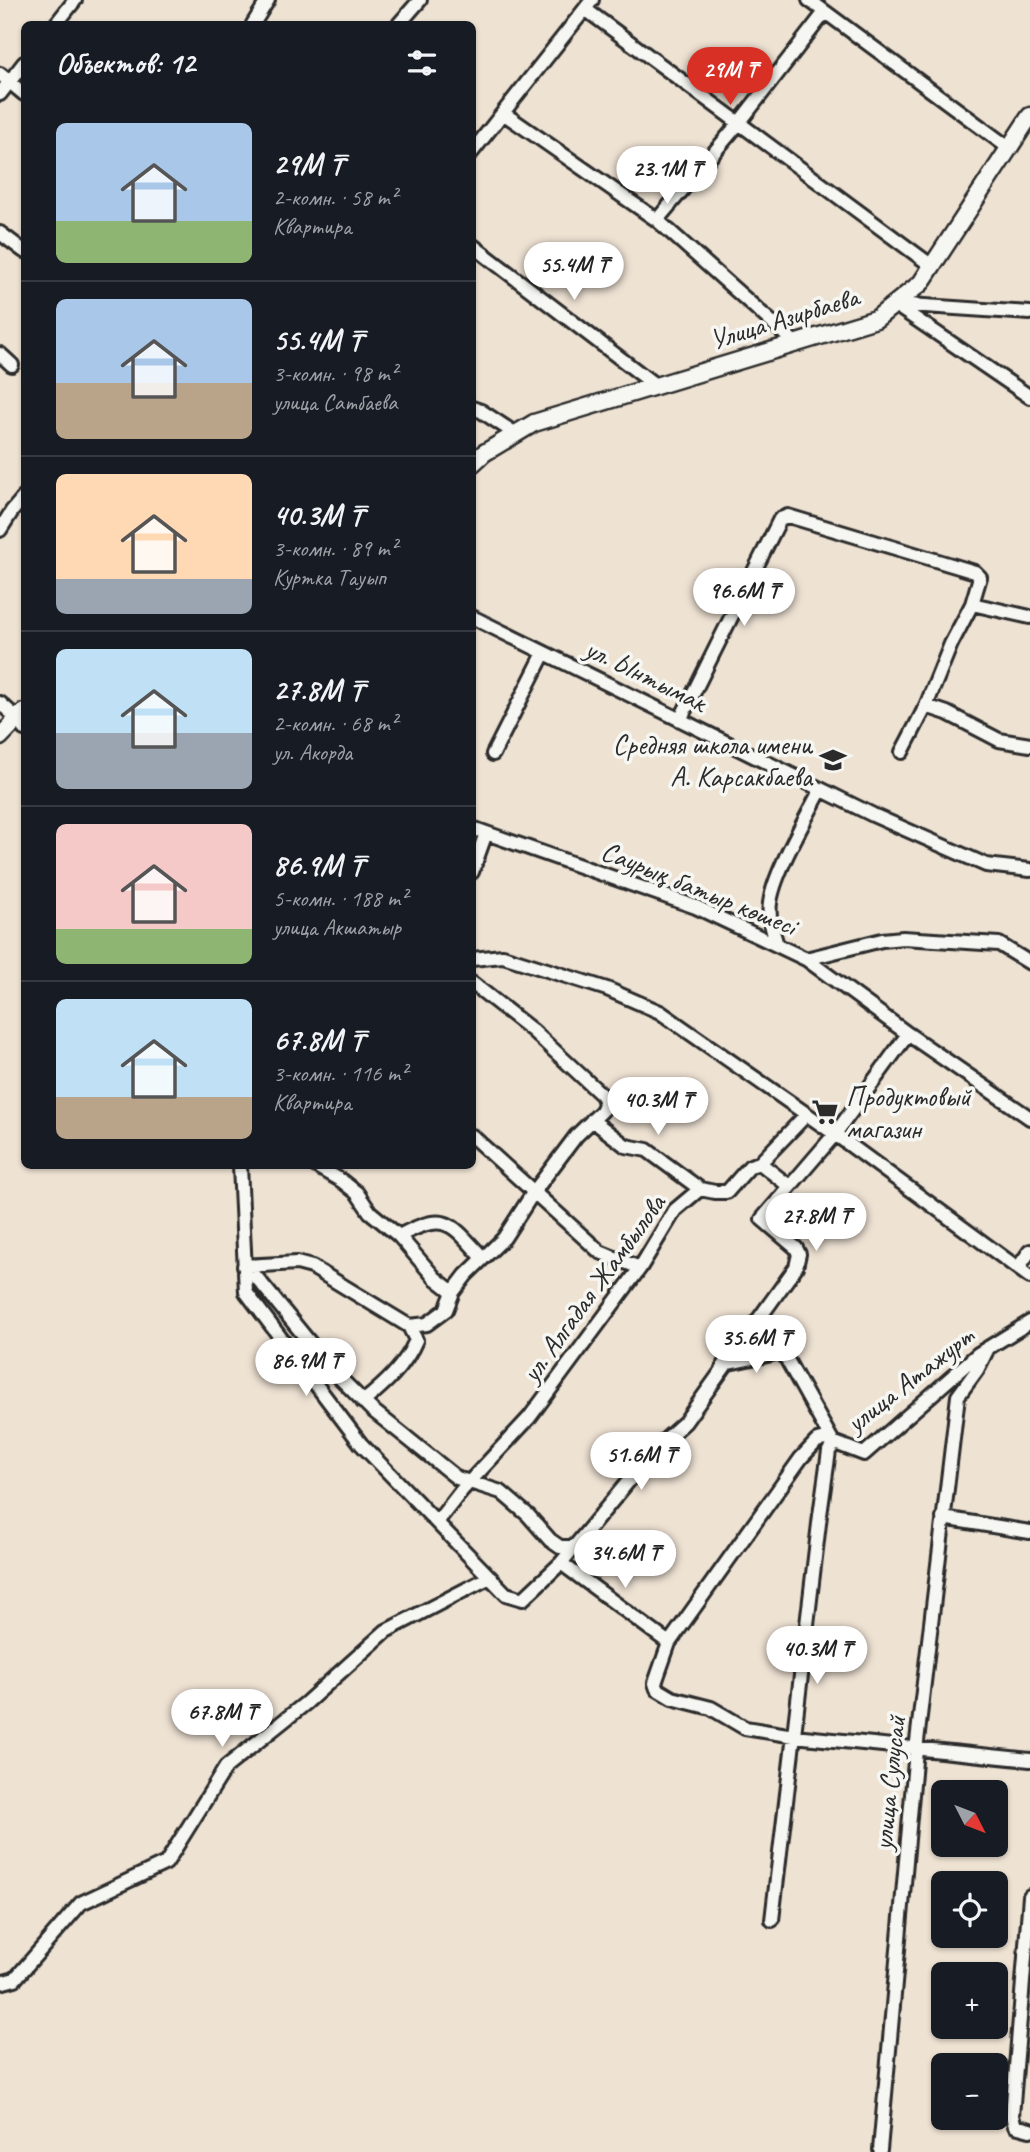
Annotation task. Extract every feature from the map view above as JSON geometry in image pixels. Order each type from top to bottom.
[{"type":"main road","name":"Улица Азирбаева","points":[[476,460],[534,423],[876,319],[921,283],[1030,116]]},
{"type":"main road","points":[[0,737],[21,721]]},
{"type":"street","points":[[58,21],[75,0]]},
{"type":"street","points":[[255,21],[268,0]]},
{"type":"street","points":[[402,21],[420,0]]},
{"type":"street","points":[[809,0],[1009,148]]},
{"type":"street","points":[[476,147],[588,4],[739,123],[932,266]]},
{"type":"street","points":[[657,220],[739,123],[825,12]]},
{"type":"street","points":[[0,94],[5,78],[21,65]]},
{"type":"street","points":[[5,78],[21,91]]},
{"type":"street","points":[[503,113],[657,220],[795,343]]},
{"type":"street","points":[[0,233],[21,249]]},
{"type":"street","points":[[476,248],[654,385]]},
{"type":"street","points":[[894,304],[1030,313]]},
{"type":"street","points":[[894,304],[1030,397]]},
{"type":"street","points":[[0,354],[12,365]]},
{"type":"street","points":[[476,409],[516,434]]},
{"type":"street","points":[[0,530],[21,500]]},
{"type":"street","points":[[0,501],[12,511]]},
{"type":"street","points":[[680,719],[780,519],[788,516],[975,572],[980,577],[972,604],[902,752]]},
{"type":"street","points":[[972,604],[1030,617]]},
{"type":"street","name":"ул. Ынтымак","points":[[476,619],[873,815],[986,865],[1030,870]]},
{"type":"street","points":[[493,754],[544,653]]},
{"type":"street","points":[[0,703],[21,719]]},
{"type":"street","points":[[926,706],[947,713],[999,740],[1030,745]]},
{"type":"street","points":[[777,945],[770,905],[774,886],[821,789]]},
{"type":"street","name":"Саурық батыр көшесі","points":[[476,829],[696,907],[806,959],[883,940],[903,938],[999,944],[1030,963]]},
{"type":"street","points":[[476,861],[486,833]]},
{"type":"street","points":[[476,959],[503,956],[516,959],[607,989],[660,1012],[835,1134],[1030,1277]]},
{"type":"street","points":[[806,959],[908,1034],[1030,1118]]},
{"type":"street","points":[[409,1326],[427,1324],[446,1310],[453,1292],[505,1238],[533,1193],[576,1136],[602,1111],[605,1104],[603,1096],[533,1031],[476,986]]},
{"type":"street","points":[[240,1169],[246,1292],[361,1444],[506,1594],[523,1599],[561,1563],[655,1449],[685,1422],[796,1267],[799,1254],[796,1248],[762,1219],[835,1134],[908,1034]]},
{"type":"street","name":"ул. Алгадая Жамбылова","points":[[436,1522],[529,1418],[640,1268],[675,1210],[700,1189],[727,1192],[750,1166],[760,1163],[806,1115]]},
{"type":"street","points":[[592,1120],[625,1146],[648,1150],[700,1189]]},
{"type":"street","points":[[476,1140],[600,1252],[640,1268]]},
{"type":"street","points":[[760,1163],[789,1186]]},
{"type":"street","points":[[321,1169],[357,1193],[370,1212],[398,1236],[435,1278],[453,1292]]},
{"type":"street","points":[[398,1236],[434,1221],[449,1223],[483,1258]]},
{"type":"street","points":[[1018,1268],[1030,1251]]},
{"type":"street","points":[[244,1266],[297,1263],[312,1267],[409,1326],[416,1340],[409,1355],[386,1383],[363,1402]]},
{"type":"street","points":[[244,1266],[257,1278],[333,1371],[363,1402],[457,1478],[500,1492],[528,1515],[550,1540],[560,1547],[574,1547]]},
{"type":"street","points":[[762,1315],[834,1444],[830,1451],[820,1515],[772,1920]]},
{"type":"street","name":"улица Атажурт","points":[[794,1736],[744,1728],[711,1708],[671,1698],[657,1689],[655,1683],[669,1643],[801,1458],[817,1441],[825,1439],[864,1454],[890,1428],[989,1347],[1030,1322]]},
{"type":"street","name":"улица Сулусай","points":[[880,2150],[916,1750],[958,1396],[977,1370],[989,1347]]},
{"type":"street","points":[[724,1364],[781,1352]]},
{"type":"street","points":[[943,1518],[1030,1531]]},
{"type":"street","points":[[561,1563],[669,1643]]},
{"type":"street","points":[[0,1983],[15,1979],[81,1903],[166,1863],[226,1767],[306,1703],[386,1632],[490,1577]]},
{"type":"street","points":[[794,1736],[1030,1760]]},
{"type":"street","points":[[1030,1896],[1012,2116],[1015,2126],[1030,2130]]},
{"type":"place","name":"Средняя школа имени А. Карсакбаева","points":[[833,760]]},
{"type":"place","name":"Продуктовый магазин","points":[[825,1112]]}]
